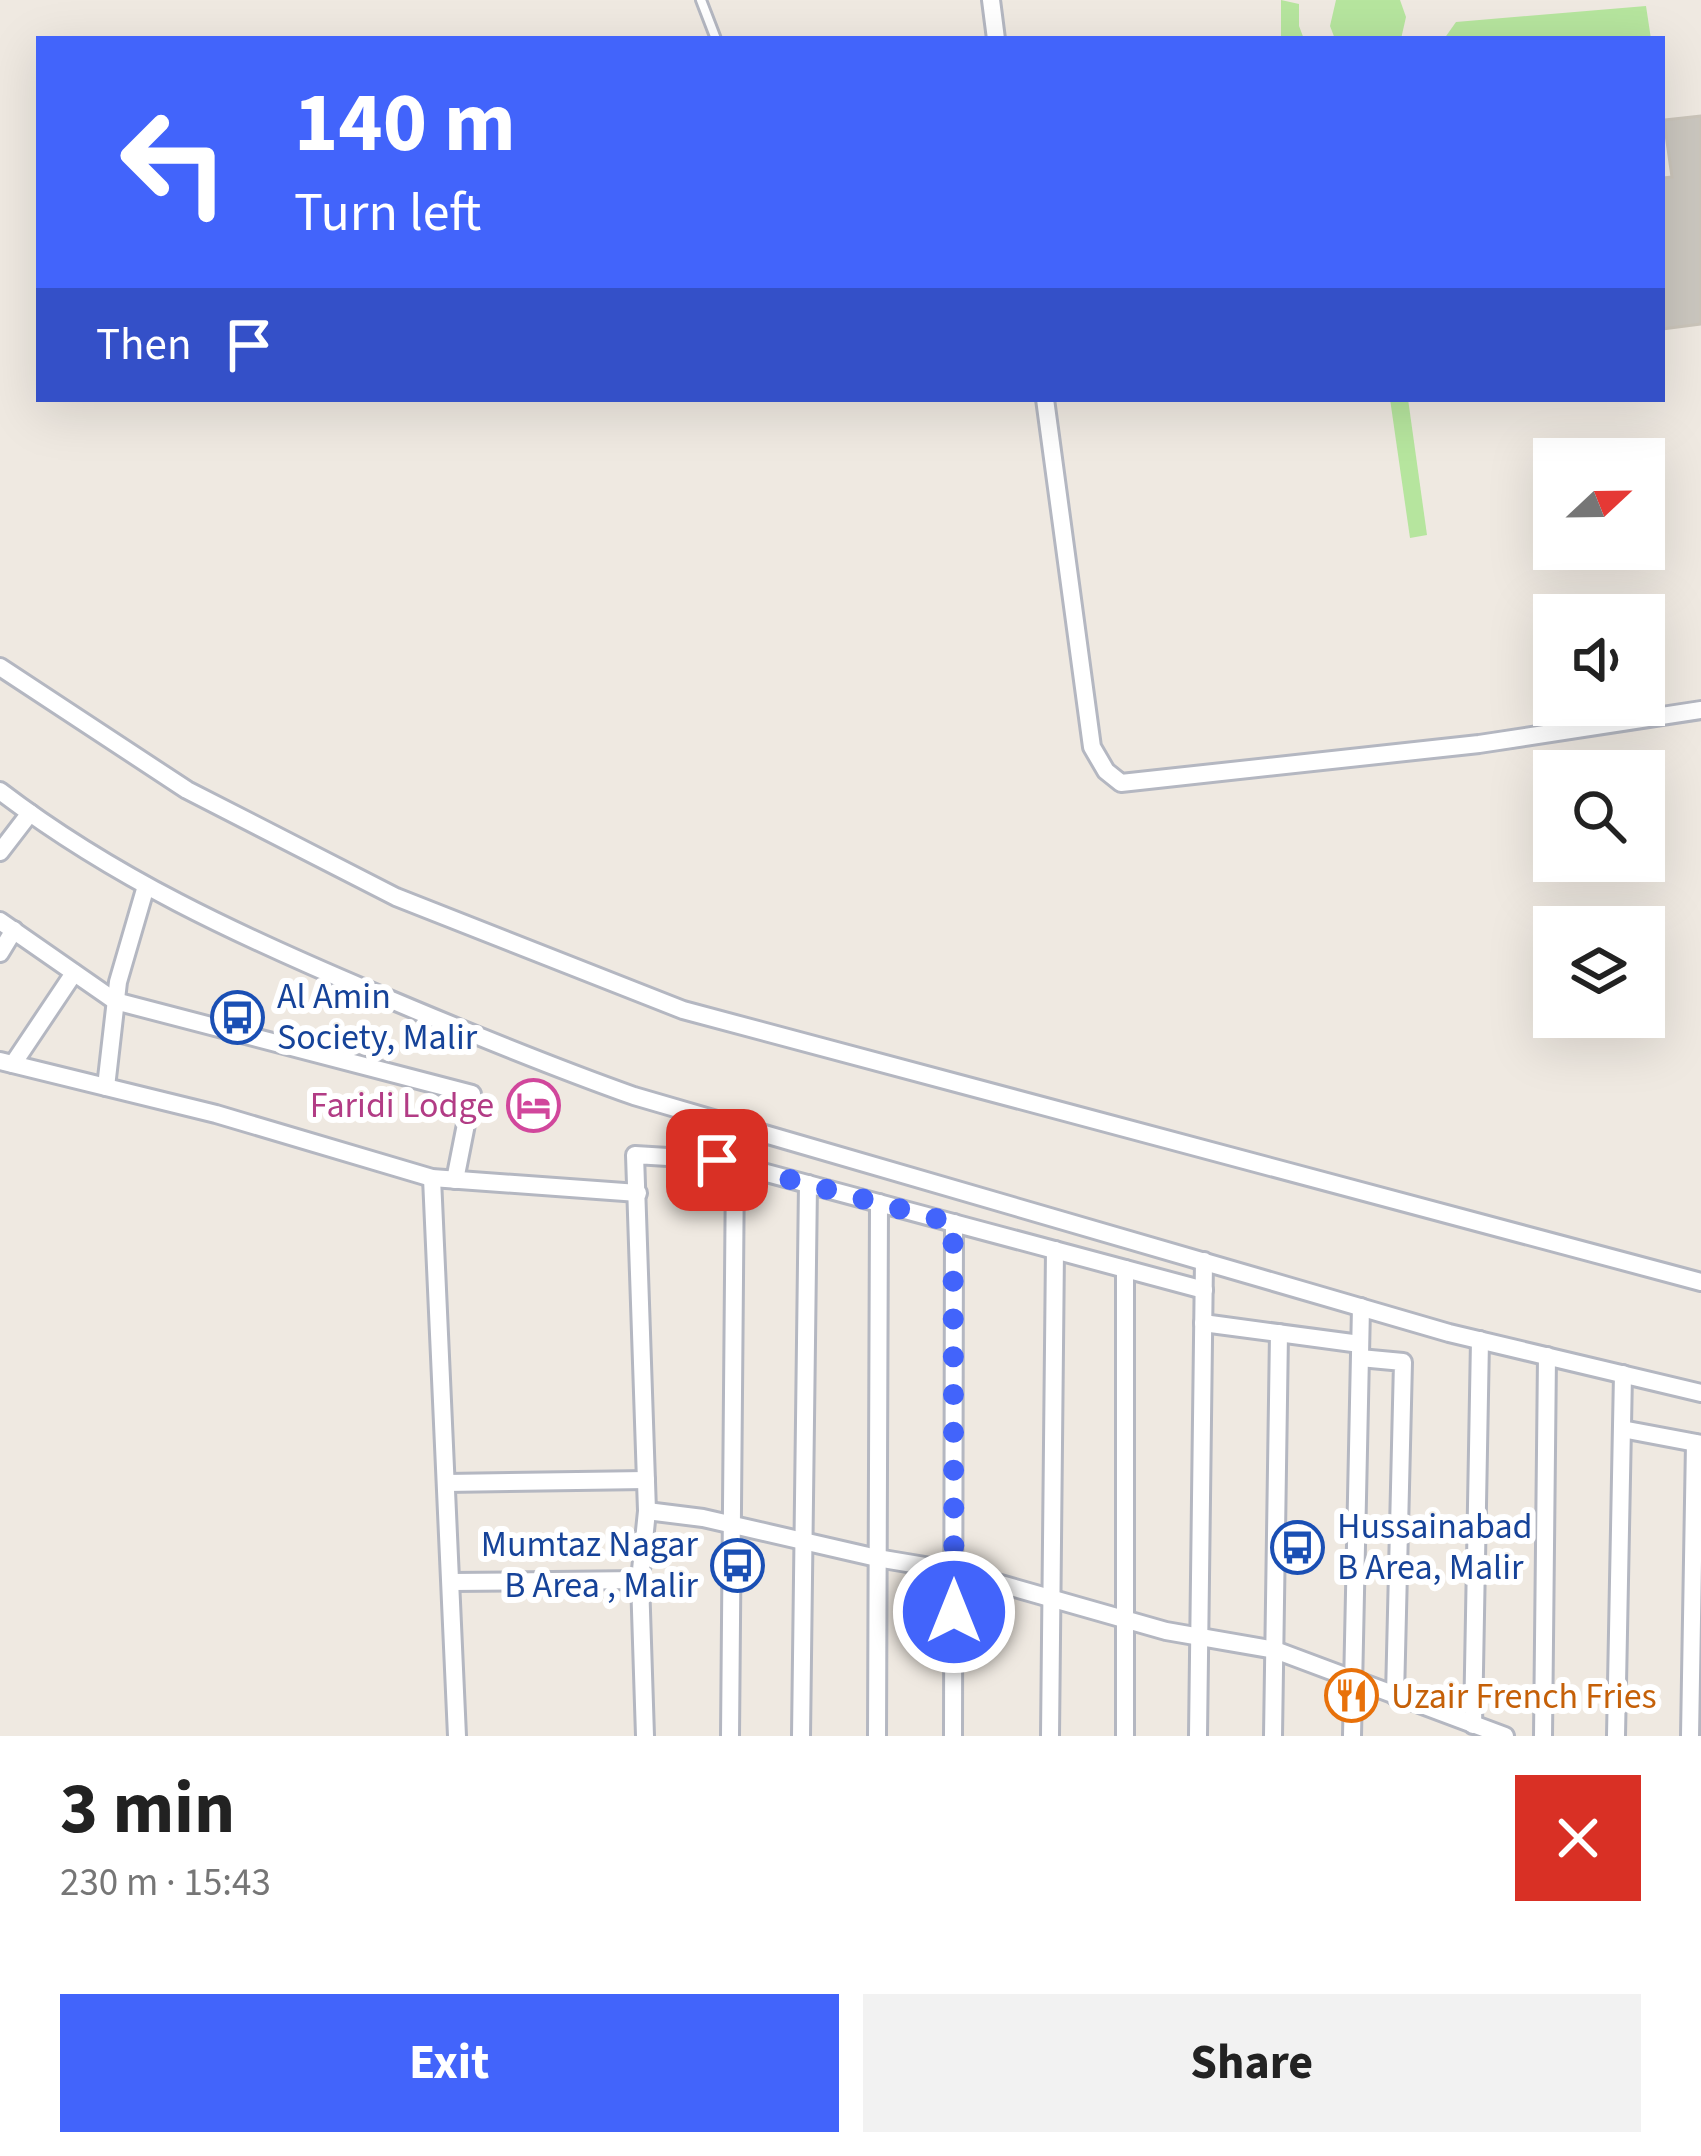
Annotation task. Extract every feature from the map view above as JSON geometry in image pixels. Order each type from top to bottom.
[{"type":"street","points":[[991,0],[996,36]]},
{"type":"street","points":[[1045,402],[1092,747],[1106,771],[1121,783],[1479,744],[1701,710]]},
{"type":"street","points":[[0,667],[188,790],[395,897],[683,1010],[1701,1282]]},
{"type":"street","points":[[0,790],[146,886],[228,931],[525,1057],[717,1120],[1361,1307],[1701,1393]]},
{"type":"street","points":[[0,852],[30,813]]},
{"type":"street","points":[[106,1087],[116,1001],[146,886]]},
{"type":"street","points":[[0,952],[7,926],[116,1001],[472,1094],[455,1180]]},
{"type":"street","points":[[74,973],[6,1062],[216,1114],[432,1178],[638,1193]]},
{"type":"street","points":[[717,1120],[726,1162],[730,1736]]},
{"type":"street","points":[[645,1736],[640,1580],[647,1511],[635,1155],[726,1162],[1204,1290]]},
{"type":"street","points":[[432,1178],[457,1736]]},
{"type":"street","points":[[801,1736],[808,1184]]},
{"type":"street","points":[[877,1736],[879,1203]]},
{"type":"street","points":[[953,1223],[953,1736]]},
{"type":"street","points":[[1050,1736],[1055,1250]]},
{"type":"street","points":[[1198,1736],[1204,1261]]},
{"type":"street","points":[[1125,1269],[1125,1736]]},
{"type":"street","points":[[1352,1736],[1361,1307]]},
{"type":"street","points":[[1203,1322],[1279,1333],[1402,1362],[1396,1696]]},
{"type":"street","points":[[1273,1736],[1279,1333]]},
{"type":"street","points":[[1473,1725],[1480,1340]]},
{"type":"street","points":[[1543,1736],[1547,1356]]},
{"type":"street","points":[[1616,1736],[1622,1374]]},
{"type":"street","points":[[1622,1429],[1698,1444],[1690,1736]]},
{"type":"street","points":[[446,1483],[646,1480]]},
{"type":"street","points":[[647,1511],[955,1571],[1199,1638],[1275,1650],[1505,1736]]},
{"type":"street","points":[[452,1582],[640,1580]]},
{"type":"lane","points":[[701,0],[715,36]]},
{"type":"green space","points":[[1281,0],[1299,4],[1303,36],[1281,36]]},
{"type":"green space","points":[[1336,0],[1400,0],[1406,17],[1402,36],[1334,36],[1330,26]]},
{"type":"green space","points":[[1646,6],[1651,36],[1446,36],[1456,22]]},
{"type":"green space","points":[[1390,402],[1408,402],[1427,535],[1410,538]]},
{"type":"building","points":[[1701,116],[1701,324],[1665,329],[1665,178],[1672,177],[1665,120]]},
{"type":"place","name":"Al Amin Society, Malir","points":[[238,1017]]},
{"type":"place","name":"Faridi Lodge","points":[[533,1105]]},
{"type":"place","name":"Hussainabad B Area, Malir","points":[[1298,1547]]},
{"type":"place","name":"Mumtaz Nagar B Area , Malir","points":[[737,1565]]},
{"type":"place","name":"Uzair French Fries","points":[[1352,1696]]},
{"type":"route","points":[[717,1160],[953,1223],[954,1612]]}]
